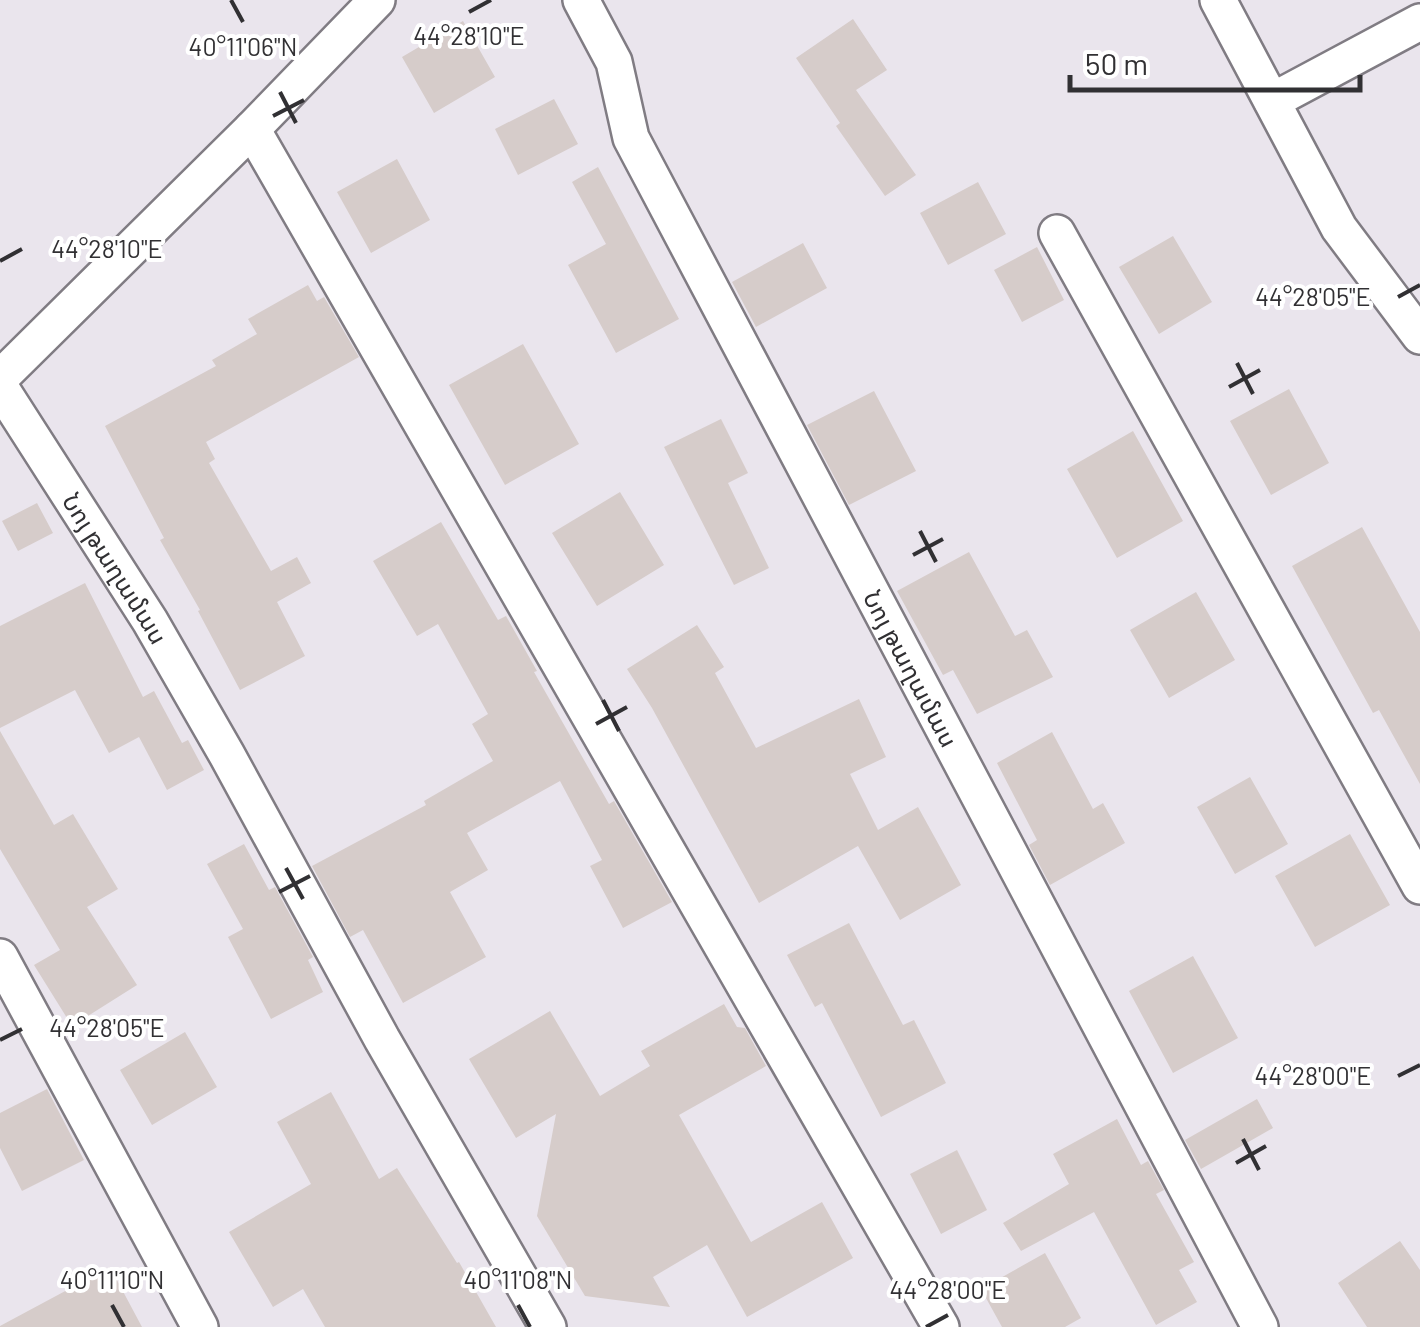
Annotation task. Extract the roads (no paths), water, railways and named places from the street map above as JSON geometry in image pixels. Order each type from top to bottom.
[{"type":"street","points":[[0,378],[377,0]]},
{"type":"street","name":"Նոյ թաղամաս","points":[[581,0],[614,62],[630,138],[1260,1327]]},
{"type":"street","points":[[1218,0],[1339,228],[1420,336]]},
{"type":"street","points":[[1272,102],[1420,22]]},
{"type":"street","points":[[252,129],[941,1327]]},
{"type":"street","points":[[1057,234],[1420,886]]},
{"type":"street","name":"Նոյ թաղամաս","points":[[0,387],[150,621],[382,1039],[548,1327]]},
{"type":"street","points":[[0,957],[200,1327]]}]
